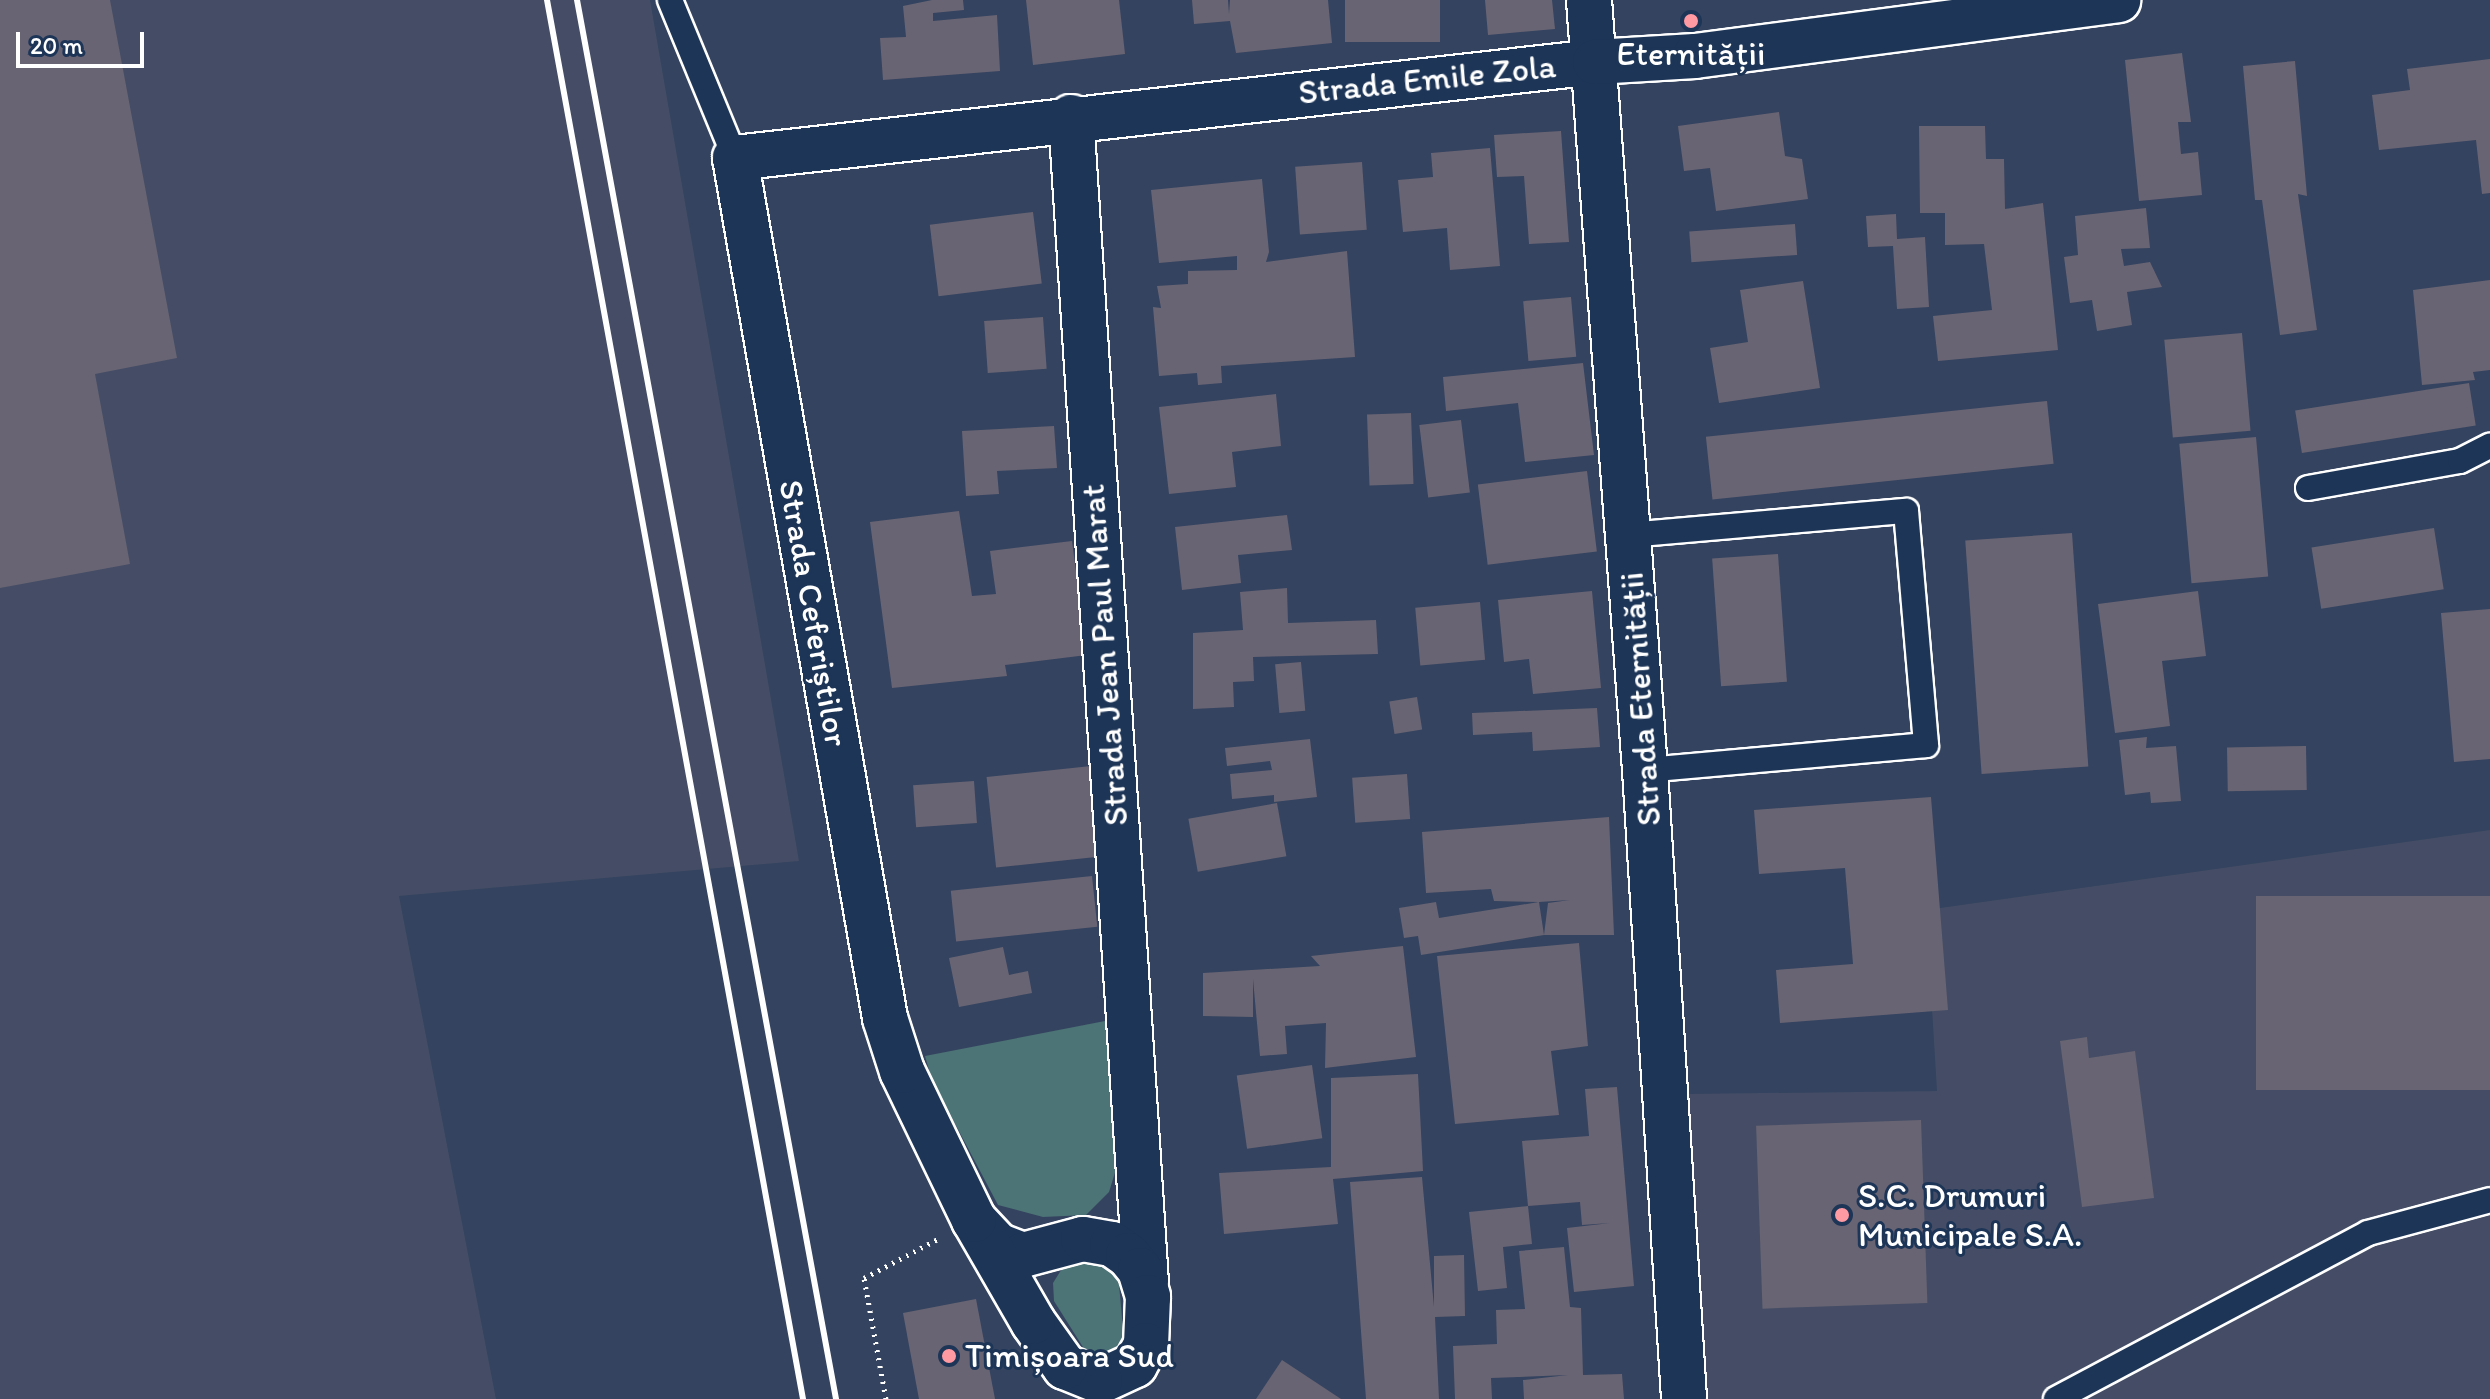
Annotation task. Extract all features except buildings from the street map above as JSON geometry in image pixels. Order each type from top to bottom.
[{"type":"street","name":"Strada Eternității","points":[[1589,0],[1645,770],[1684,1399]]},
{"type":"street","name":"Strada Emile Zola","points":[[735,158],[1071,117],[1595,62],[1695,56],[2118,0]]},
{"type":"street","name":"Strada Jean Paul Marat","points":[[1071,117],[1136,1193],[1147,1287]]},
{"type":"street","name":"Strada Ceferiștilor","points":[[735,158],[885,1018],[902,1071],[974,1220],[1033,1322],[1071,1372],[1090,1380],[1114,1378],[1135,1365],[1146,1345],[1147,1287],[1135,1262],[1121,1248],[1069,1244],[1032,1255],[1005,1250],[974,1220]]},
{"type":"street","points":[[1033,1322],[1030,1282],[1069,1244],[1125,1221],[1136,1193]]},
{"type":"lane","name":"Strada Ceferiștilor","points":[[670,0],[735,158]]},
{"type":"lane","points":[[2308,488],[2460,461],[2490,446]]},
{"type":"lane","points":[[1629,535],[1906,511],[1926,745],[1645,770]]},
{"type":"lane","points":[[2056,1399],[2368,1233],[2490,1200]]},
{"type":"path","points":[[886,1399],[864,1278],[974,1220]]},
{"type":"shaded area","points":[[0,0],[650,0],[799,861],[399,896],[496,1399],[0,1399]]},
{"type":"shaded area","points":[[2490,830],[2490,1399],[1706,1399],[1684,1094],[1937,1091],[1926,910]]},
{"type":"green space","points":[[1105,1021],[1117,1166],[1109,1192],[1086,1215],[1043,1217],[998,1205],[932,1080],[925,1056]]},
{"type":"green space","points":[[1093,1258],[1110,1267],[1119,1284],[1124,1340],[1108,1360],[1088,1355],[1054,1301],[1053,1283],[1063,1267]]},
{"type":"railway","points":[[547,0],[803,1399]]},
{"type":"railway","points":[[577,0],[836,1399]]},
{"type":"place","name":"Eternității","points":[[1691,21]]},
{"type":"place","name":"S.C. Drumuri Municipale S.A.","points":[[1842,1215]]},
{"type":"place","name":"Timișoara Sud","points":[[949,1356]]}]
